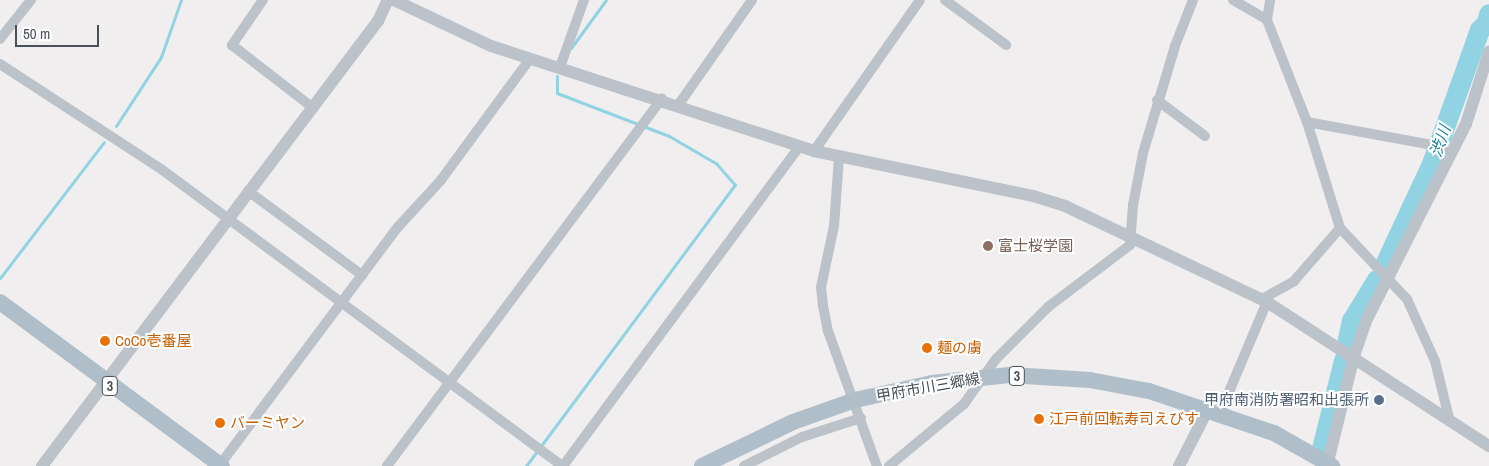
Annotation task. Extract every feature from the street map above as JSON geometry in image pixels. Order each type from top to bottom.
[{"type":"main road","name":"3","points":[[0,302],[104,382],[220,466]]},
{"type":"main road","name":"甲府市川三郷線","points":[[702,466],[793,422],[854,400],[932,383],[984,377],[1090,380],[1149,391],[1214,411],[1274,433],[1328,465]]},
{"type":"street","points":[[0,39],[30,0]]},
{"type":"street","points":[[263,0],[232,45],[312,106]]},
{"type":"street","points":[[42,466],[226,219],[378,21],[388,0]]},
{"type":"street","points":[[394,0],[491,46],[679,104],[800,146],[838,157],[1032,196],[1065,206],[1265,300],[1354,356],[1450,422],[1489,446]]},
{"type":"street","points":[[416,0],[423,14]]},
{"type":"street","points":[[560,67],[584,0]]},
{"type":"street","points":[[679,104],[752,0]]},
{"type":"street","points":[[814,150],[920,0]]},
{"type":"street","points":[[945,0],[1006,45]]},
{"type":"street","points":[[889,466],[964,404],[996,359],[1048,307],[1130,245],[1133,205],[1157,100],[1193,0]]},
{"type":"street","points":[[1233,0],[1267,20]]},
{"type":"street","points":[[1270,0],[1267,20],[1307,122],[1340,228],[1406,299],[1420,325],[1435,361],[1450,422]]},
{"type":"street","points":[[1328,465],[1354,356],[1386,279],[1451,149],[1466,124],[1489,52]]},
{"type":"street","points":[[220,466],[398,227],[441,180],[530,59]]},
{"type":"street","points":[[0,64],[146,158],[449,384],[563,466],[800,146]]},
{"type":"street","points":[[387,466],[662,99]]},
{"type":"street","points":[[1157,100],[1205,136]]},
{"type":"street","points":[[1307,122],[1451,149]]},
{"type":"street","points":[[838,157],[834,226],[822,296],[828,331],[877,466]]},
{"type":"street","points":[[248,191],[362,275]]},
{"type":"street","points":[[1179,466],[1214,411],[1265,300],[1294,281],[1340,228]]},
{"type":"street","points":[[744,466],[802,437],[861,418]]},
{"type":"waterway","points":[[116,126],[161,57],[181,0]]},
{"type":"waterway","points":[[571,48],[606,0]]},
{"type":"waterway","name":"渋川","points":[[1384,267],[1432,164],[1480,30],[1487,23],[1489,14]]},
{"type":"waterway","points":[[526,466],[735,185],[717,164],[669,136],[557,93],[557,76]]},
{"type":"waterway","points":[[0,278],[104,142]]},
{"type":"waterway","name":"渋川","points":[[1347,344],[1352,321],[1377,280]]},
{"type":"waterway","name":"渋川","points":[[1322,449],[1344,361]]},
{"type":"place","name":"富士桜学園","points":[[988,246]]},
{"type":"place","name":"CoCo壱番屋","points":[[105,341]]},
{"type":"place","name":"麺の虜","points":[[927,348]]},
{"type":"place","name":"甲府南消防署昭和出張所","points":[[1379,400]]},
{"type":"place","name":"江戸前回転寿司えびす","points":[[1039,419]]},
{"type":"place","name":"バーミヤン","points":[[220,423]]}]
